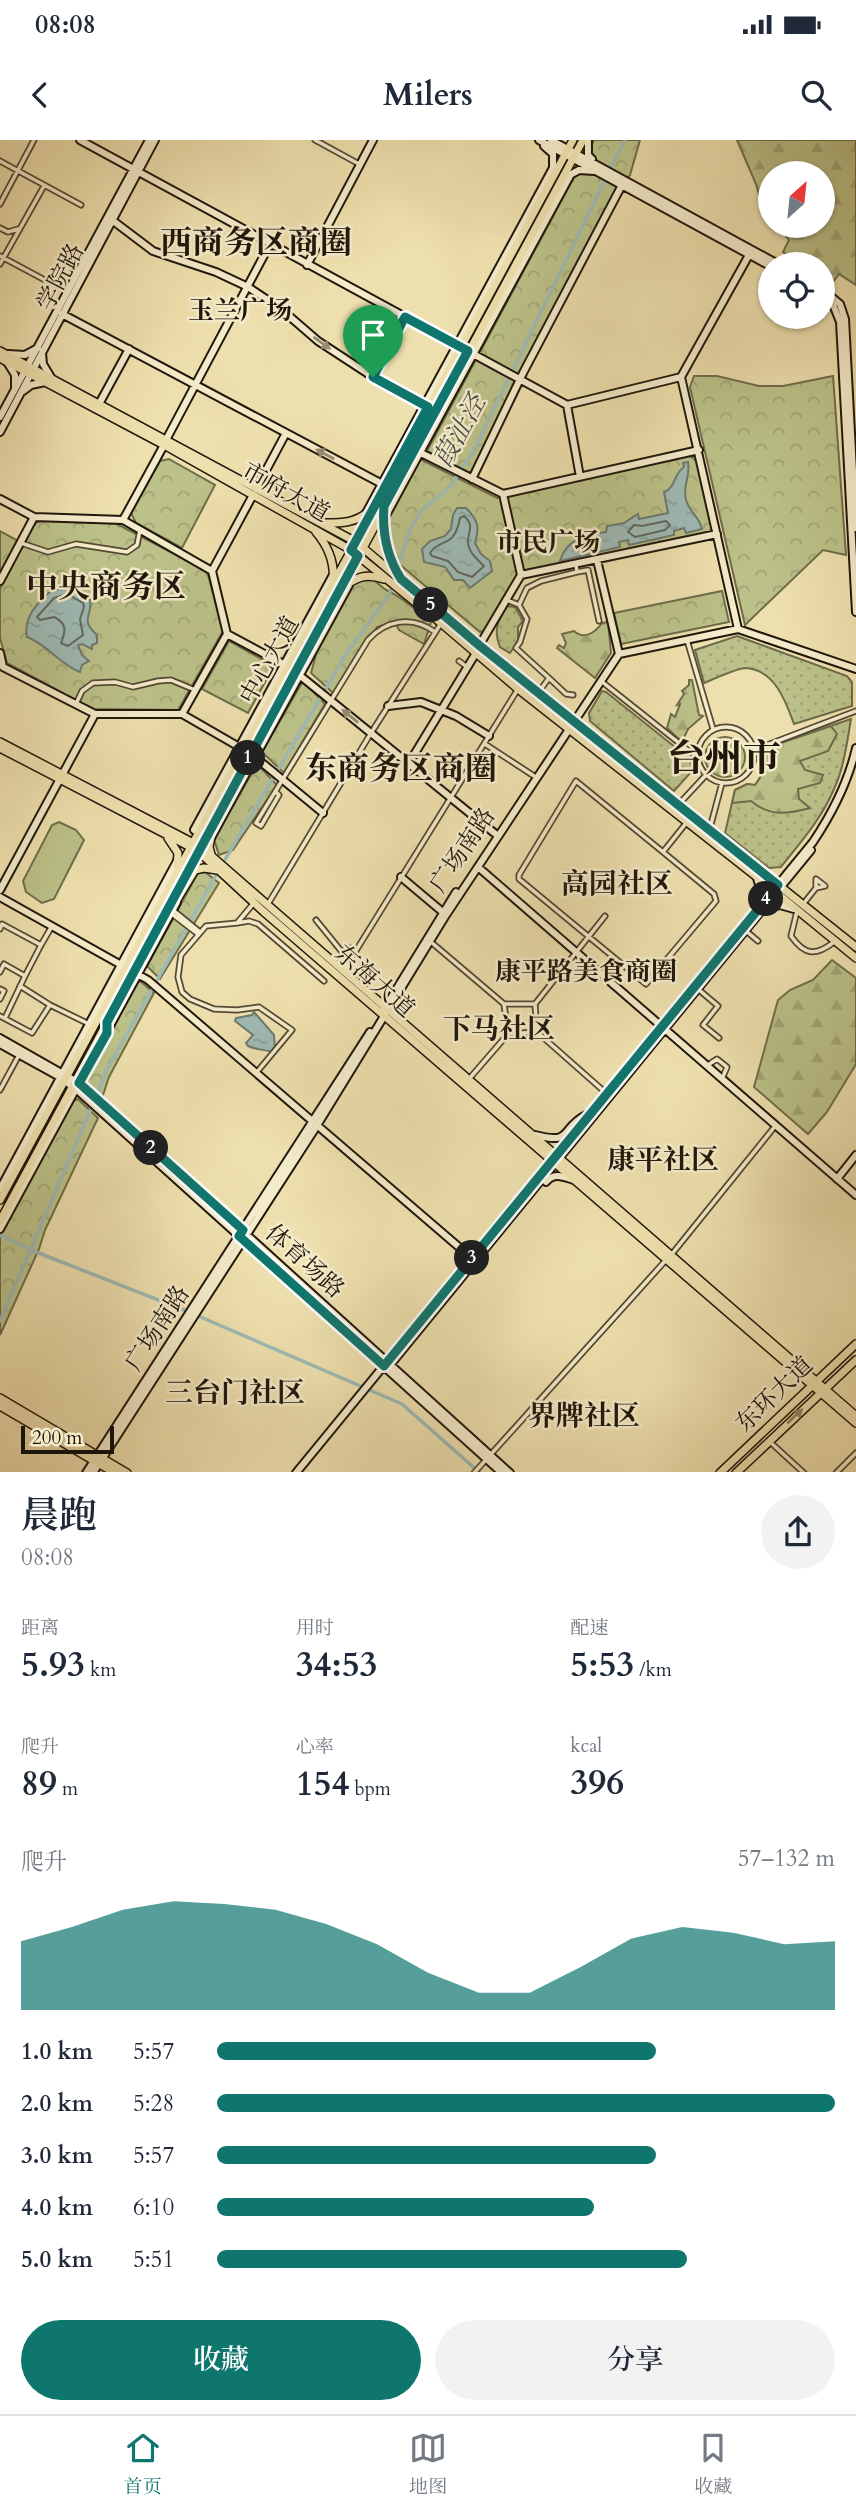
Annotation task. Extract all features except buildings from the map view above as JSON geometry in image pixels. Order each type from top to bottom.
[{"type":"main road","points":[[80,140],[567,405],[681,377]]},
{"type":"main road","name":"学院路","points":[[0,432],[17,392],[112,220],[149,140]]},
{"type":"main road","name":"学院路","points":[[41,349],[136,170],[155,140]]},
{"type":"main road","points":[[307,264],[373,140]]},
{"type":"main road","points":[[538,140],[570,153]]},
{"type":"main road","points":[[538,140],[553,154],[556,180]]},
{"type":"main road","points":[[551,140],[600,170],[758,253]]},
{"type":"main road","name":"中心大道","points":[[0,1199],[92,1025],[170,912],[199,849],[253,756],[292,669],[335,588],[351,550],[417,451],[465,349],[570,153],[573,140]]},
{"type":"main road","name":"中心大道","points":[[570,153],[583,140]]},
{"type":"main road","points":[[588,140],[589,155],[600,170]]},
{"type":"main road","points":[[465,349],[554,166]]},
{"type":"main road","name":"中心大道","points":[[556,180],[579,170],[600,170]]},
{"type":"main road","points":[[465,349],[570,174]]},
{"type":"main road","points":[[614,177],[622,185],[758,260]]},
{"type":"main road","points":[[469,477],[518,378],[622,185]]},
{"type":"main road","points":[[112,220],[153,251],[216,272],[248,287],[281,309],[318,341],[373,377],[426,406]]},
{"type":"main road","points":[[123,520],[271,244]]},
{"type":"main road","points":[[738,629],[681,377],[749,255]]},
{"type":"main road","points":[[835,299],[843,311],[856,528]]},
{"type":"main road","points":[[835,310],[840,322],[851,414],[856,612]]},
{"type":"main road","points":[[62,314],[384,485],[364,516]]},
{"type":"main road","points":[[373,377],[405,317]]},
{"type":"main road","points":[[41,349],[49,381],[17,392],[15,375],[3,356],[25,355],[41,349]]},
{"type":"main road","points":[[99,404],[128,349]]},
{"type":"main road","name":"中心大道","points":[[335,588],[363,548],[380,504],[384,485],[426,406],[465,349]]},
{"type":"main road","name":"市府大道","points":[[3,356],[255,492],[356,542],[391,568]]},
{"type":"main road","name":"市府大道","points":[[49,381],[99,404],[165,443]]},
{"type":"main road","points":[[849,383],[856,395]]},
{"type":"main road","name":"学院路","points":[[0,417],[17,392]]},
{"type":"main road","points":[[567,405],[580,477]]},
{"type":"main road","points":[[182,714],[227,634],[212,571],[286,433]]},
{"type":"main road","points":[[853,474],[856,441]]},
{"type":"main road","points":[[383,521],[417,451],[503,494],[699,450]]},
{"type":"main road","name":"市府大道","points":[[255,492],[351,550],[391,581],[399,583],[478,649],[518,689],[777,889],[856,958]]},
{"type":"main road","points":[[409,763],[520,575],[503,494]]},
{"type":"main road","points":[[0,499],[34,517],[123,520],[212,571]]},
{"type":"main road","points":[[320,523],[342,523],[364,516],[380,504],[391,568],[399,583]]},
{"type":"main road","points":[[0,581],[34,517]]},
{"type":"main road","points":[[313,529],[328,548],[335,588],[366,575],[391,581]]},
{"type":"main road","points":[[520,575],[576,568],[597,560],[716,534]]},
{"type":"main road","points":[[597,560],[619,654],[738,629],[856,669]]},
{"type":"main road","points":[[292,669],[334,573]]},
{"type":"main road","points":[[292,669],[352,580]]},
{"type":"main road","name":"市府大道","points":[[399,583],[441,623],[538,692],[709,830],[759,875]]},
{"type":"main road","points":[[227,634],[292,669],[496,835]]},
{"type":"main road","points":[[0,653],[2,670],[95,713],[182,714],[241,748]]},
{"type":"main road","name":"广场南路","points":[[386,1011],[534,776],[619,654]]},
{"type":"main road","name":"中心大道","points":[[0,1221],[14,1200],[107,1022],[159,900],[241,748],[292,669]]},
{"type":"main road","points":[[388,706],[421,702],[442,710],[489,736]]},
{"type":"main road","points":[[0,890],[95,713]]},
{"type":"main road","name":"广场南路","points":[[93,1472],[431,941],[445,914],[568,729]]},
{"type":"main road","name":"东海大道","points":[[0,742],[199,849],[254,903],[535,1135],[575,1180],[669,1257]]},
{"type":"main road","name":"东海大道","points":[[0,748],[60,776]]},
{"type":"main road","points":[[852,779],[856,748]]},
{"type":"main road","points":[[211,838],[253,756],[323,813]]},
{"type":"main road","points":[[299,1472],[757,910],[830,825],[852,779],[856,762]]},
{"type":"main road","points":[[170,912],[195,870],[219,868],[209,847],[213,824]]},
{"type":"main road","points":[[174,876],[178,853],[168,833],[185,834],[197,829]]},
{"type":"main road","name":"东海大道","points":[[199,849],[344,970],[386,1011],[856,1423]]},
{"type":"main road","points":[[159,900],[178,860]]},
{"type":"main road","points":[[478,867],[856,1195]]},
{"type":"main road","points":[[757,910],[761,892],[759,875],[789,874]]},
{"type":"main road","points":[[765,908],[779,905],[798,907],[789,874]]},
{"type":"main road","points":[[401,877],[445,914]]},
{"type":"main road","points":[[473,1260],[531,1194],[590,1112],[698,989],[765,908],[777,889]]},
{"type":"main road","points":[[0,897],[148,980],[473,1260]]},
{"type":"main road","name":"市府大道","points":[[798,907],[856,947]]},
{"type":"main road","points":[[92,1025],[94,1016],[130,969]]},
{"type":"main road","points":[[0,1229],[76,1084],[107,1033],[130,969]]},
{"type":"main road","points":[[107,1022],[107,1033]]},
{"type":"main road","points":[[0,1038],[64,1076]]},
{"type":"main road","points":[[0,1044],[64,1076]]},
{"type":"main road","name":"体育场路","points":[[64,1076],[387,1365]]},
{"type":"main road","points":[[535,1135],[553,1140],[564,1136],[580,1118],[590,1112]]},
{"type":"main road","points":[[0,1190],[30,1138]]},
{"type":"main road","points":[[42,1151],[43,1141]]},
{"type":"main road","points":[[837,1179],[856,1155]]},
{"type":"main road","points":[[531,1194],[538,1192],[550,1178],[559,1175],[575,1180]]},
{"type":"main road","name":"东环大道","points":[[720,1472],[856,1345]]},
{"type":"main road","name":"东环大道","points":[[736,1472],[856,1360]]},
{"type":"main road","points":[[387,1365],[488,1456],[510,1472]]},
{"type":"main road","name":"东海大道","points":[[822,1391],[856,1416]]},
{"type":"main road","points":[[0,1398],[115,1472]]},
{"type":"main road","points":[[0,1406],[99,1460],[127,1472]]},
{"type":"main road","points":[[488,1456],[502,1472]]},
{"type":"main road","name":"广场南路","points":[[86,1472],[99,1460]]},
{"type":"street","points":[[0,204],[34,140]]},
{"type":"street","points":[[315,140],[360,165]]},
{"type":"street","points":[[0,161],[80,205]]},
{"type":"street","points":[[0,264],[44,186]]},
{"type":"street","points":[[0,228],[8,232],[20,228]]},
{"type":"street","points":[[2,257],[43,279]]},
{"type":"street","points":[[21,542],[48,552],[76,544],[127,552],[137,545],[140,530]]},
{"type":"street","points":[[519,605],[527,588],[576,568],[588,570],[599,621]]},
{"type":"street","points":[[507,600],[519,605],[527,619],[516,648],[566,694],[573,695]]},
{"type":"street","points":[[275,792],[279,795],[261,826],[256,823],[281,779],[329,699],[378,629],[404,621],[419,624],[435,632]]},
{"type":"street","points":[[267,905],[441,623]]},
{"type":"street","points":[[687,640],[713,729]]},
{"type":"street","points":[[459,661],[467,667]]},
{"type":"street","points":[[538,692],[549,678]]},
{"type":"street","points":[[76,704],[82,691],[93,683],[114,682],[133,687],[171,680],[196,690]]},
{"type":"street","points":[[601,681],[698,758],[706,775],[722,783],[733,783],[747,775],[754,760],[754,750],[750,740],[738,730],[729,727],[713,729],[700,743],[698,758]]},
{"type":"street","points":[[344,970],[518,689]]},
{"type":"street","points":[[754,750],[856,711]]},
{"type":"street","points":[[485,744],[534,776]]},
{"type":"street","points":[[678,805],[706,775]]},
{"type":"street","points":[[576,781],[663,852],[714,894],[716,901],[646,984],[519,879],[576,781]]},
{"type":"street","points":[[709,830],[722,783]]},
{"type":"street","points":[[663,852],[687,822]]},
{"type":"street","points":[[816,888],[798,907],[791,936],[807,951],[814,953],[835,942]]},
{"type":"street","points":[[237,923],[254,903]]},
{"type":"street","points":[[170,912],[199,933]]},
{"type":"street","points":[[605,916],[535,1004],[537,1031],[606,1093]]},
{"type":"street","points":[[316,920],[342,952],[350,948],[356,951]]},
{"type":"street","points":[[257,1072],[292,1030],[259,1007],[214,1009],[190,999],[182,992],[178,977],[181,955],[199,933],[211,925],[225,926],[249,921],[258,924],[324,981]]},
{"type":"street","points":[[0,929],[2,924],[41,945]]},
{"type":"street","points":[[50,1004],[32,1033],[3,1017],[52,926]]},
{"type":"street","points":[[746,931],[758,941]]},
{"type":"street","points":[[431,941],[504,1004],[535,1004]]},
{"type":"street","points":[[304,962],[312,953]]},
{"type":"street","points":[[0,972],[4,964],[25,976]]},
{"type":"street","points":[[20,986],[92,1025]]},
{"type":"street","points":[[0,989],[4,991],[0,999]]},
{"type":"street","points":[[698,989],[718,1006],[703,1025],[719,1038]]},
{"type":"street","points":[[504,1004],[508,1034]]},
{"type":"street","points":[[469,1079],[508,1034],[537,1031]]},
{"type":"street","points":[[0,1090],[19,1055]]},
{"type":"street","points":[[707,1066],[717,1059],[727,1067],[722,1079]]},
{"type":"street","points":[[474,1472],[669,1257],[776,1125]]},
{"type":"street","points":[[769,1441],[804,1472]]},
{"type":"street","points":[[836,1472],[856,1454]]},
{"type":"green space","points":[[594,140],[640,140],[630,175],[622,185],[474,475],[427,451]]},
{"type":"green space","points":[[737,140],[856,140],[856,285],[839,274],[835,279],[835,252],[783,252],[789,240],[787,238],[835,238],[835,161],[758,161],[758,191]]},
{"type":"green space","points":[[694,376],[717,376],[759,386],[783,386],[833,376],[846,555],[823,550],[745,625],[690,387]]},
{"type":"green space","name":"市民广场","points":[[688,455],[697,461],[712,527],[709,533],[529,572],[515,579],[490,628],[480,632],[392,558],[386,517],[418,458],[497,498]]},
{"type":"green space","points":[[169,459],[215,485],[182,548],[136,523],[131,513],[160,461]]},
{"type":"green space","points":[[37,522],[115,523],[207,571],[223,631],[178,710],[92,709],[7,663],[0,638],[0,589],[33,527]]},
{"type":"green space","points":[[0,531],[18,541],[0,575]]},
{"type":"green space","points":[[369,578],[431,622],[424,644],[399,630],[395,622],[377,627],[334,694],[311,673],[317,651],[353,584]]},
{"type":"green space","points":[[722,591],[729,622],[621,644],[614,613]]},
{"type":"green space","points":[[507,606],[515,607],[523,621],[518,627],[518,641],[510,653],[500,647],[497,635],[499,621]]},
{"type":"green space","points":[[608,622],[611,653],[595,678],[557,648],[559,645],[564,648],[566,643],[562,634],[574,631],[582,635],[589,634],[602,623]]},
{"type":"green space","points":[[737,636],[847,676],[852,682],[852,706],[794,724],[778,688],[765,674],[742,668],[704,683],[695,650]]},
{"type":"green space","points":[[229,641],[274,666],[248,713],[202,689]]},
{"type":"green space","points":[[689,680],[692,680],[699,715],[703,716],[688,729],[682,742],[667,728],[671,714],[675,717],[680,704],[677,705],[684,694],[682,691],[689,685]]},
{"type":"green space","points":[[303,681],[325,704],[284,773],[262,752]]},
{"type":"green space","points":[[602,691],[690,759],[692,771],[674,791],[590,721],[589,713]]},
{"type":"green space","points":[[851,719],[843,764],[829,800],[781,867],[769,868],[725,833],[735,790],[747,784],[755,785],[764,768],[766,748]]},
{"type":"green space","points":[[831,726],[837,734],[828,751],[800,761],[805,770],[823,775],[820,783],[798,789],[799,799],[810,808],[779,813],[765,810],[751,801],[732,803],[735,790],[747,784],[755,785],[758,781],[765,764],[766,748]]},
{"type":"green space","points":[[725,737],[739,743],[745,757],[739,771],[725,777],[711,771],[705,757],[711,743]]},
{"type":"green space","points":[[257,764],[277,785],[233,850],[219,855],[214,839]]},
{"type":"green space","points":[[59,822],[76,830],[84,840],[54,899],[42,903],[26,892],[23,881],[52,825]]},
{"type":"green space","points":[[205,872],[219,883],[160,979],[147,966],[198,873]]},
{"type":"green space","points":[[832,960],[856,978],[856,1064],[827,1112],[808,1134],[754,1087],[778,1000],[790,990],[813,980]]},
{"type":"green space","points":[[140,981],[154,993],[109,1077],[102,1098],[85,1081],[136,983]]},
{"type":"green space","points":[[78,1099],[98,1118],[45,1230],[0,1335],[0,1235],[72,1101]]},
{"type":"water","points":[[688,462],[686,500],[702,529],[686,533],[684,528],[674,531],[674,535],[629,545],[628,540],[619,542],[620,547],[560,561],[572,543],[585,536],[606,532],[607,526],[624,523],[638,514],[639,519],[668,513],[664,492],[671,487],[684,467],[683,463]]},
{"type":"water","points":[[457,508],[466,508],[473,516],[478,528],[475,543],[481,554],[490,561],[492,571],[470,588],[463,580],[454,580],[445,567],[424,562],[422,549],[430,541],[445,536],[451,529]]},
{"type":"water","points":[[65,582],[80,595],[90,599],[88,621],[97,635],[97,643],[92,645],[92,649],[78,645],[82,655],[89,661],[82,665],[80,672],[27,637],[27,623],[33,611],[52,590],[62,589],[62,583]]},
{"type":"water","points":[[254,1012],[274,1035],[275,1049],[272,1052],[248,1046],[246,1043],[253,1035],[235,1021],[236,1018],[252,1015]]},
{"type":"waterway","name":"葭沚泾","points":[[609,171],[625,140]]},
{"type":"waterway","name":"葭沚泾","points":[[397,569],[411,527],[423,509],[448,489],[472,454],[606,178]]},
{"type":"waterway","name":"葭沚泾","points":[[223,863],[348,651],[389,595],[393,583]]},
{"type":"waterway","name":"葭沚泾","points":[[96,1097],[106,1071],[219,870]]},
{"type":"waterway","name":"葭沚泾","points":[[0,1321],[93,1104]]},
{"type":"waterway","points":[[0,1235],[31,1250],[189,1312]]},
{"type":"waterway","points":[[196,1315],[402,1404],[479,1472]]},
{"type":"district","name":"西商务区商圈","points":[[256,242]]},
{"type":"district","name":"玉兰广场","points":[[240,310]]},
{"type":"district","name":"市民广场","points":[[548,542]]},
{"type":"district","name":"中央商务区","points":[[106,586]]},
{"type":"district","name":"台州市","points":[[724,758]]},
{"type":"district","name":"东商务区商圈","points":[[401,768]]},
{"type":"district","name":"高园社区","points":[[617,883]]},
{"type":"district","name":"康平路美食商圈","points":[[586,971]]},
{"type":"district","name":"下马社区","points":[[499,1028]]},
{"type":"district","name":"康平社区","points":[[663,1159]]},
{"type":"district","name":"三台门社区","points":[[235,1392]]},
{"type":"district","name":"界牌社区","points":[[584,1415]]},
{"type":"route","points":[[405,317],[468,351],[384,506],[386,541],[392,565],[401,579],[480,646],[778,885],[384,1366],[239,1236],[243,1230],[79,1083],[107,1033],[107,1022],[358,556],[351,550],[428,407],[373,377],[405,317]]}]
